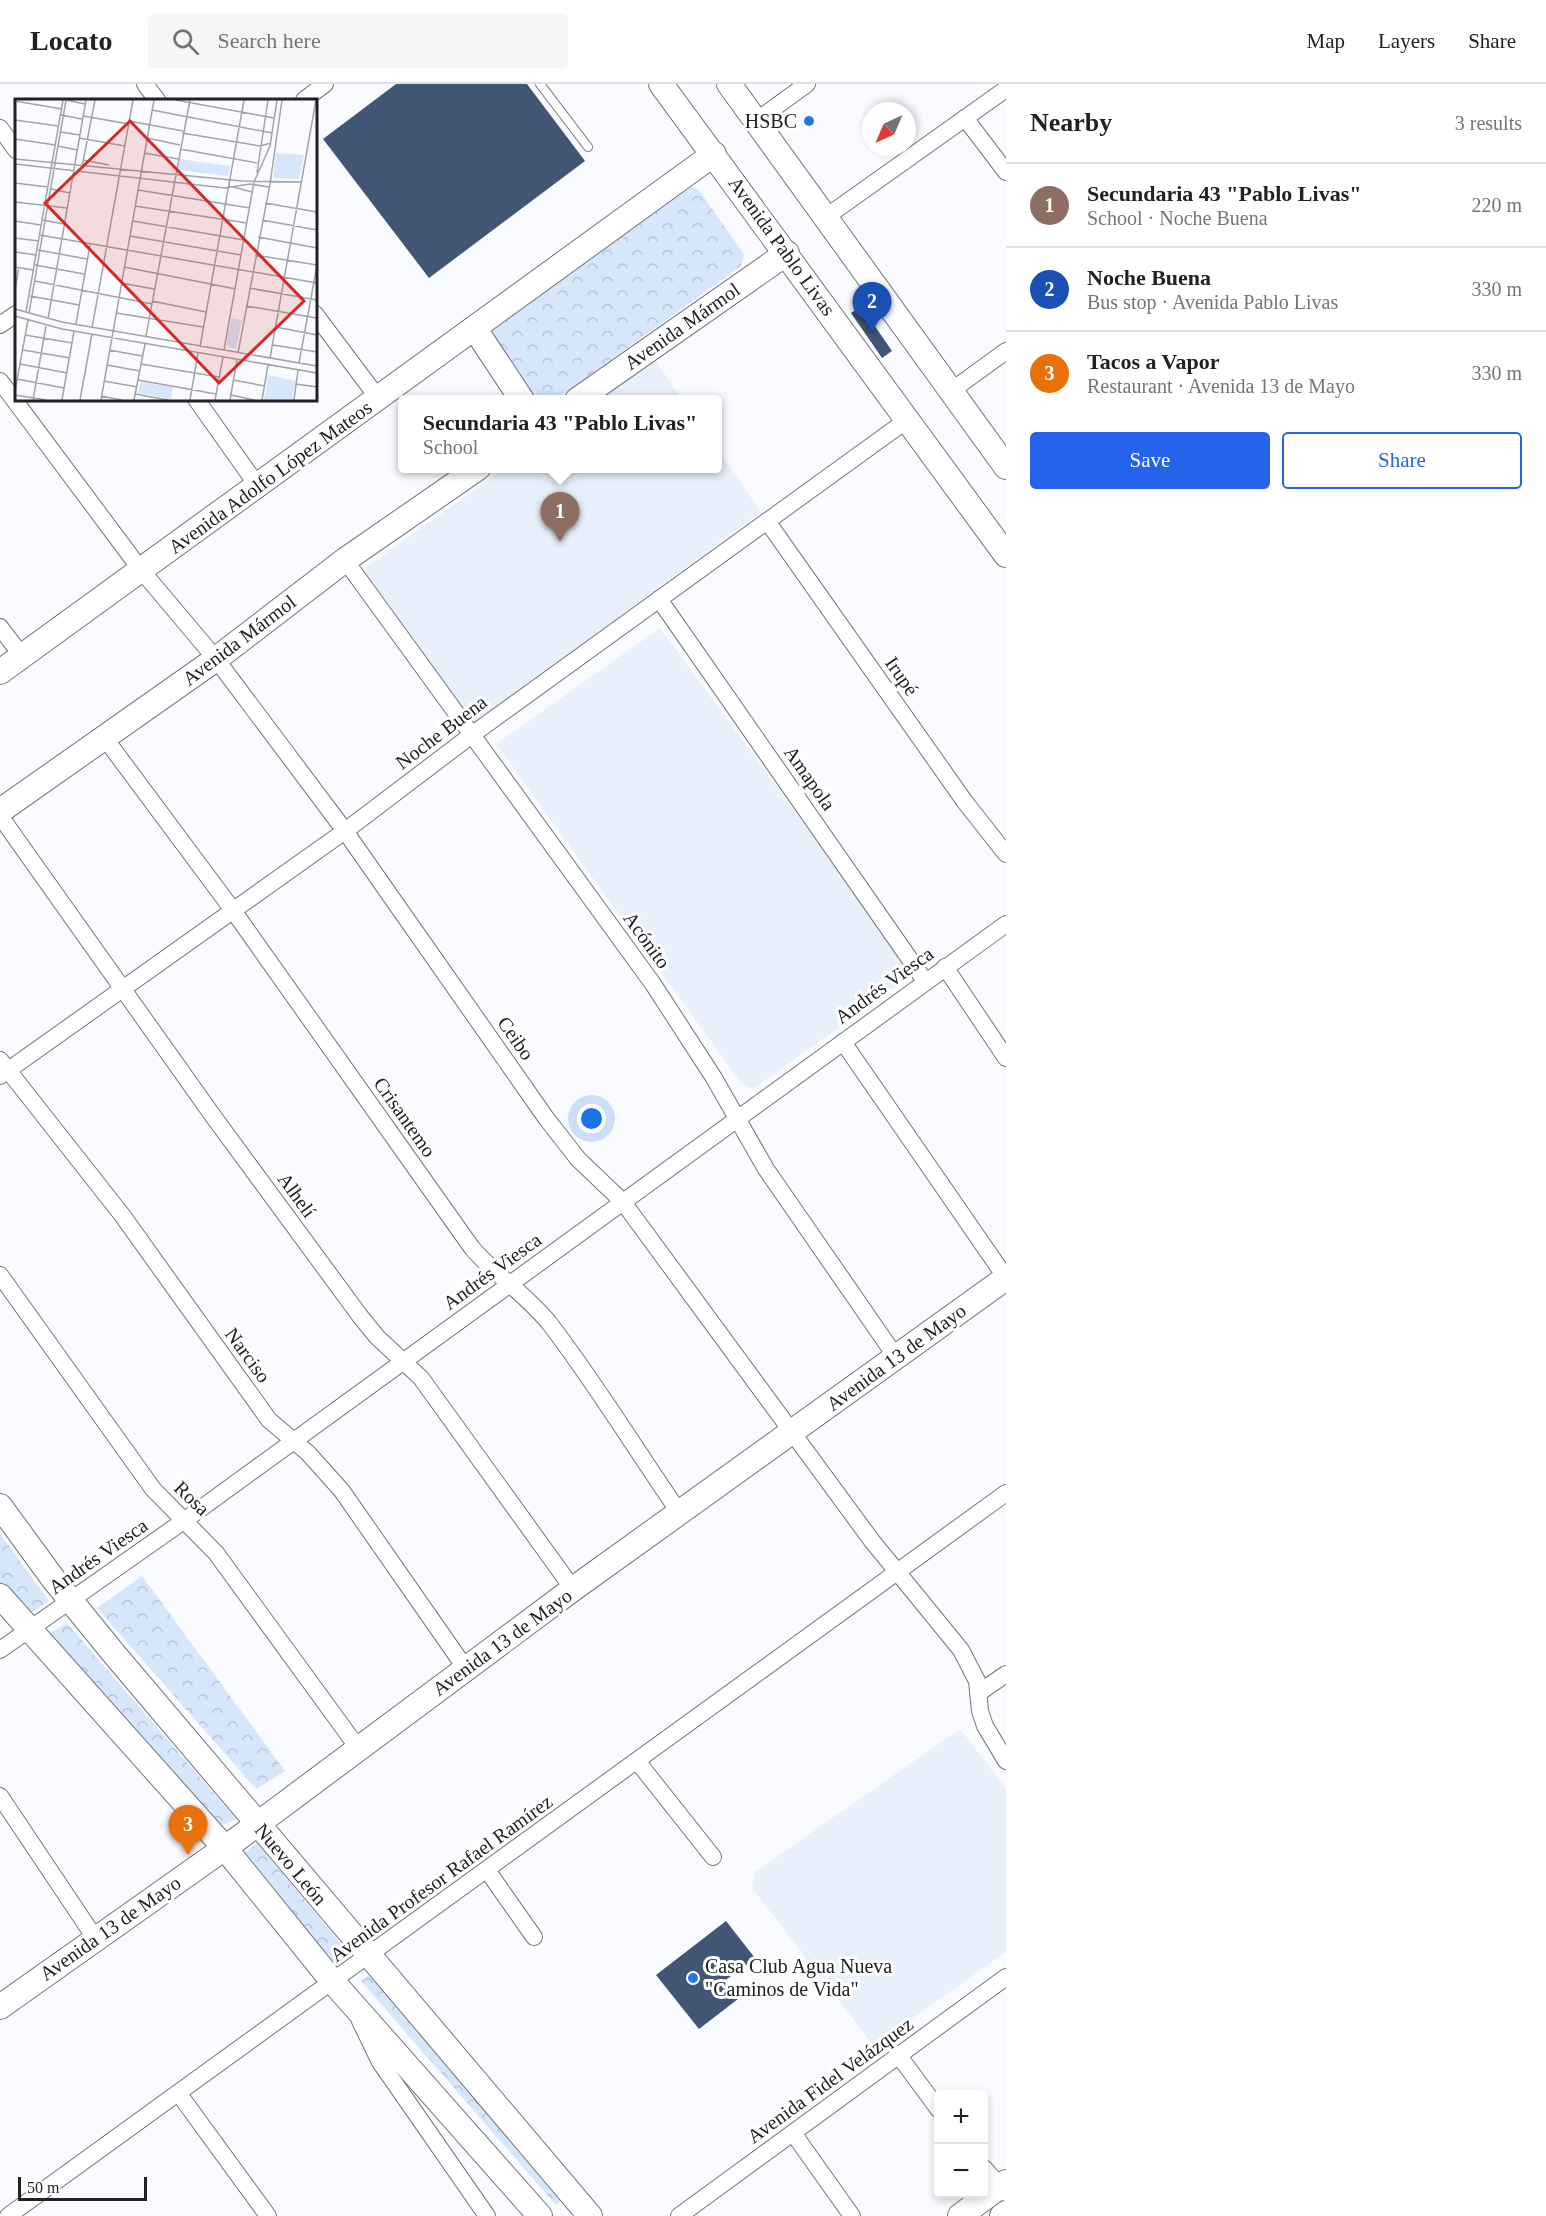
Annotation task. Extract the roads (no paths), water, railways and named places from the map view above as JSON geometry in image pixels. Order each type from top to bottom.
[{"type":"street","points":[[145,84],[156,99]]},
{"type":"street","name":"Avenida Pablo Livas","points":[[661,84],[1006,555]]},
{"type":"street","points":[[729,84],[1006,466]]},
{"type":"street","points":[[756,121],[807,84]]},
{"type":"street","points":[[305,99],[322,85]]},
{"type":"street","points":[[826,217],[1006,89]]},
{"type":"street","points":[[965,117],[1006,172]]},
{"type":"street","points":[[0,128],[15,149]]},
{"type":"street","name":"Avenida Adolfo López Mateos","points":[[0,672],[714,154]]},
{"type":"street","name":"Avenida Mármol","points":[[583,395],[787,253]]},
{"type":"street","points":[[0,325],[15,315]]},
{"type":"street","points":[[316,315],[378,398]]},
{"type":"street","points":[[475,329],[519,395]]},
{"type":"street","points":[[951,391],[1006,351]]},
{"type":"street","name":"Ceibo","points":[[0,381],[141,570],[216,659],[345,831],[546,1118],[578,1159],[623,1202],[792,1432],[897,1571],[961,1650],[971,1666],[980,1692],[980,1711],[985,1726],[1006,1761]]},
{"type":"street","points":[[197,400],[257,485]]},
{"type":"street","name":"Noche Buena","points":[[2,1069],[122,989],[345,831],[473,734],[907,420]]},
{"type":"street","name":"Avenida Mármol","points":[[0,811],[216,659],[345,560],[471,473]]},
{"type":"street","name":"Irupé","points":[[767,521],[965,802],[1006,854]]},
{"type":"street","name":"Acónito","points":[[345,560],[653,984],[714,1078],[785,1198],[896,1357]]},
{"type":"street","name":"Amapola","points":[[659,599],[925,981]]},
{"type":"street","points":[[0,627],[22,656]]},
{"type":"street","name":"Crisantemo","points":[[104,737],[232,909],[472,1248],[522,1294],[550,1324],[679,1512]]},
{"type":"street","name":"Alhelí","points":[[0,816],[122,989],[360,1316],[377,1337],[404,1360],[449,1416],[573,1589]]},
{"type":"street","name":"Andrés Viesca","points":[[0,1650],[185,1520],[1006,924]]},
{"type":"street","points":[[945,967],[1006,1058]]},
{"type":"street","points":[[843,1041],[1006,1278]]},
{"type":"street","name":"Narciso","points":[[2,1069],[122,1215],[270,1420],[323,1468],[342,1491],[466,1669]]},
{"type":"street","name":"Rosa","points":[[0,1275],[153,1489],[216,1553],[358,1748]]},
{"type":"street","name":"Avenida 13 de Mayo","points":[[0,2007],[257,1824],[573,1589],[1006,1278]]},
{"type":"street","name":"Avenida Profesor Rafael Ramírez","points":[[8,2216],[26,2211],[367,1955],[1006,1493]]},
{"type":"street","name":"Nuevo León","points":[[0,1506],[70,1600],[582,2213]]},
{"type":"street","name":"Nuevo León","points":[[0,1596],[224,1847],[333,1982],[540,2216]]},
{"type":"street","points":[[980,1692],[1006,1674]]},
{"type":"street","points":[[637,1761],[713,1857]]},
{"type":"street","points":[[0,1796],[95,1938]]},
{"type":"street","points":[[487,1870],[534,1937]]},
{"type":"street","name":"Avenida Fidel Velázquez","points":[[679,2216],[1006,1977]]},
{"type":"street","points":[[351,2002],[380,2062],[487,2216]]},
{"type":"street","points":[[899,2056],[934,2103]]},
{"type":"street","points":[[179,2094],[268,2216]]},
{"type":"street","points":[[793,2133],[852,2216]]},
{"type":"street","points":[[960,2216],[1004,2187],[988,2172]]},
{"type":"street","points":[[1002,2216],[1006,2213]]},
{"type":"lane","points":[[540,84],[588,147]]},
{"type":"place","name":"HSBC","points":[[809,121]]},
{"type":"place","name":"Noche Buena","points":[[872,332]]},
{"type":"place","name":"Secundaria 43 \"Pablo Livas\"","points":[[560,542]]},
{"type":"place","name":"Tacos a Vapor","points":[[188,1855]]},
{"type":"place","name":"Casa Club Agua Nueva \"Caminos de Vida\"","points":[[693,1978]]}]
